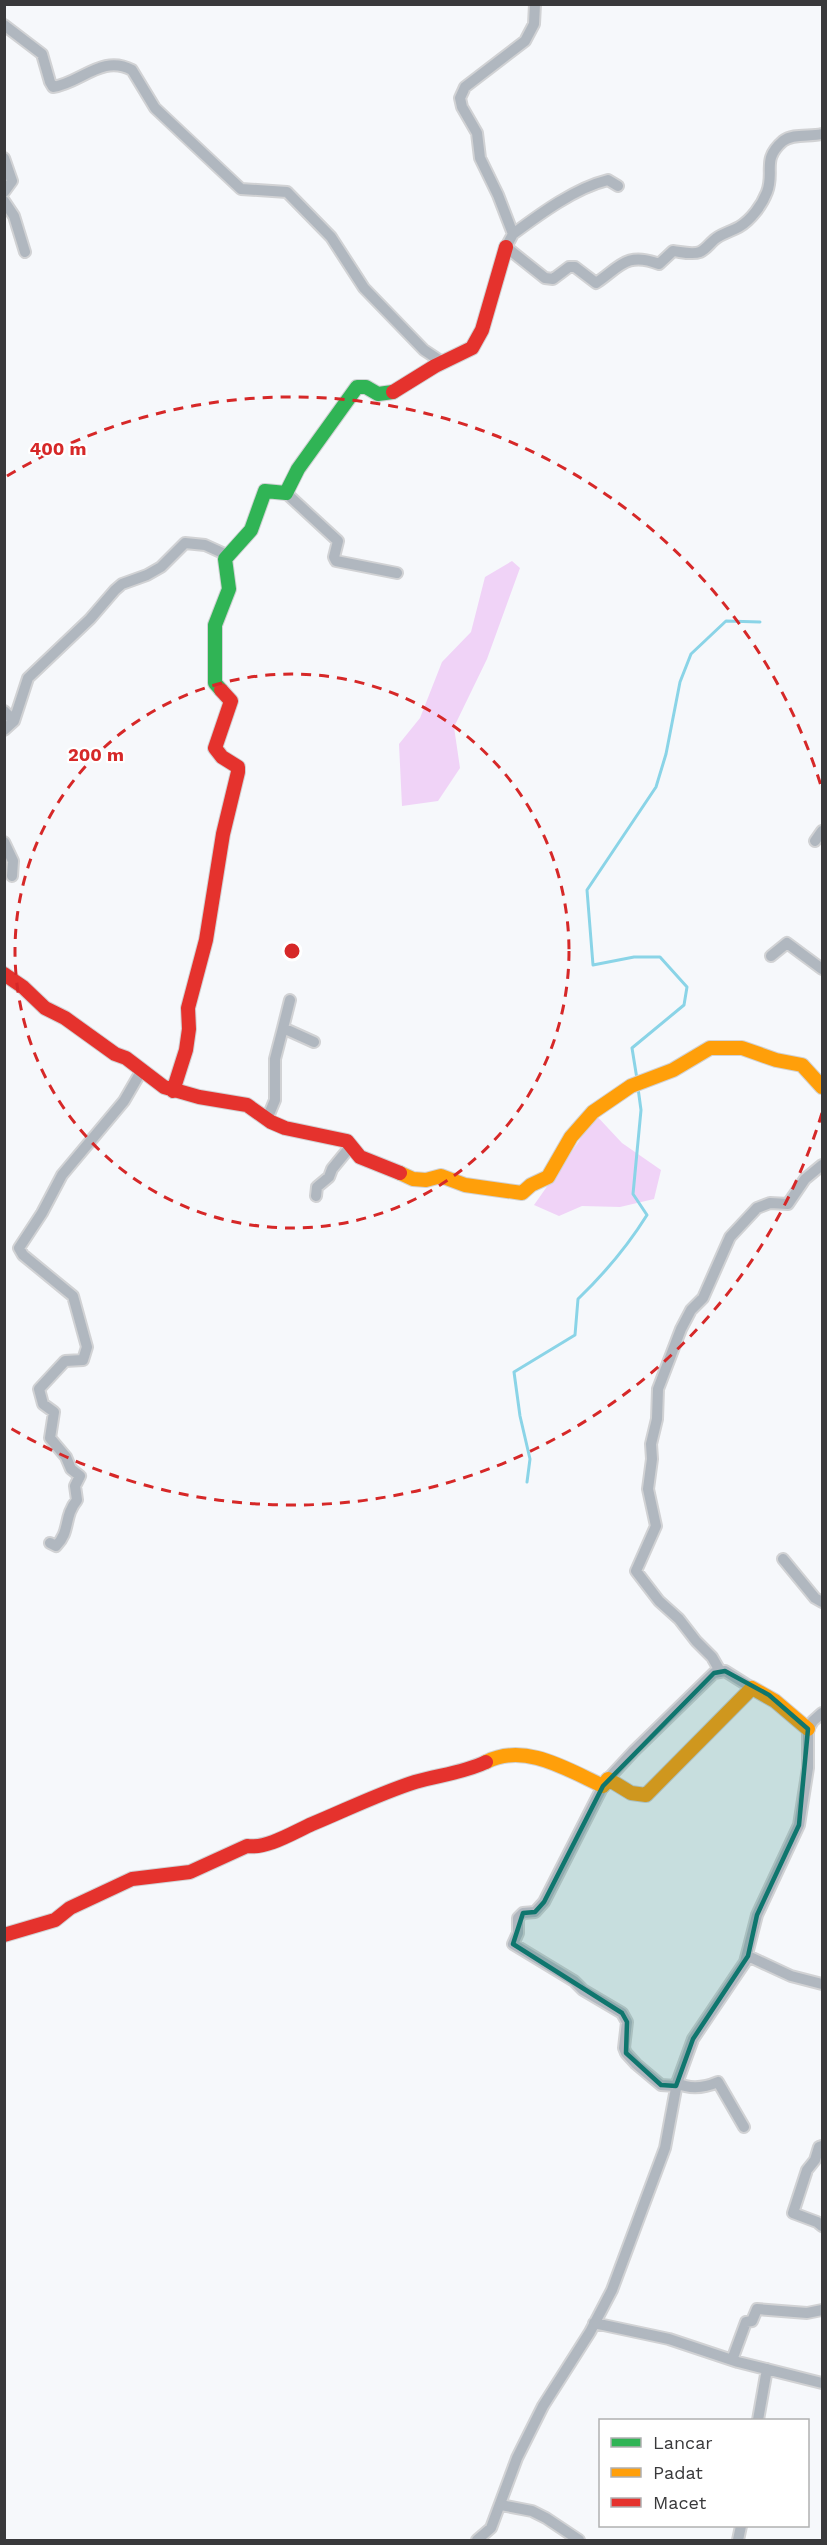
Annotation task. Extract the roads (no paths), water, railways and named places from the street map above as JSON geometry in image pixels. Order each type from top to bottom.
[{"type":"street","points":[[535,4],[534,24],[525,41],[465,87],[460,94],[462,107],[477,133],[480,158],[498,195],[510,241],[537,273],[549,279],[569,267],[575,267],[596,283],[617,265],[630,261],[638,259],[659,264],[673,251],[692,253],[703,251],[718,237],[740,227],[758,208],[768,191],[770,176],[768,163],[784,140],[794,136],[806,137],[822,134]]},
{"type":"street","points":[[4,25],[42,54],[53,87],[102,66],[116,65],[132,70],[154,108],[241,189],[287,192],[331,237],[339,254],[364,288],[424,350],[442,362]]},
{"type":"street","points":[[4,158],[12,181],[4,192]]},
{"type":"street","points":[[286,493],[298,469],[357,387],[366,387],[378,394],[394,392],[442,362],[471,348],[482,330],[493,287],[510,241],[569,198],[602,181],[608,180],[618,186]]},
{"type":"street","points":[[4,201],[14,216],[25,252]]},
{"type":"street","points":[[173,1091],[184,1055],[190,1019],[188,1008],[206,940],[224,834],[238,772],[238,767],[222,758],[215,748],[231,701],[215,683],[214,665],[215,626],[229,589],[225,566],[227,555],[251,530],[265,491],[286,493],[338,541],[334,557],[336,561],[397,573]]},
{"type":"street","points":[[4,730],[14,721],[28,678],[90,619],[122,584],[161,567],[184,543],[205,545],[227,555]]},
{"type":"street","points":[[4,711],[14,721]]},
{"type":"street","points":[[815,841],[822,831]]},
{"type":"street","points":[[4,842],[13,861],[12,876]]},
{"type":"street","points":[[771,956],[787,943],[822,969]]},
{"type":"street","points":[[4,974],[23,987],[45,1008],[65,1018],[142,1070],[158,1084],[173,1091],[247,1105],[285,1128],[347,1141],[360,1157],[389,1167],[413,1179],[426,1180],[441,1176],[465,1185],[522,1193],[548,1176],[575,1131],[593,1112],[630,1086],[673,1070],[710,1048],[742,1048],[776,1060],[802,1065],[822,1087]]},
{"type":"street","points":[[267,1119],[275,1100],[275,1059],[290,1000]]},
{"type":"street","points":[[283,1028],[314,1042]]},
{"type":"street","points":[[50,1543],[56,1546],[62,1540],[68,1510],[77,1500],[75,1486],[80,1476],[71,1469],[66,1457],[50,1438],[54,1412],[43,1404],[39,1389],[65,1361],[83,1360],[87,1347],[73,1296],[23,1255],[19,1248],[62,1175],[124,1101],[142,1070]]},
{"type":"street","points":[[316,1196],[317,1186],[329,1177],[332,1169],[350,1147]]},
{"type":"street","points":[[720,1671],[708,1652],[679,1619],[659,1601],[636,1571],[656,1526],[648,1489],[652,1459],[651,1444],[657,1419],[658,1389],[681,1329],[691,1310],[703,1298],[730,1237],[757,1208],[770,1203],[788,1204],[805,1179],[822,1165]]},
{"type":"street","points":[[783,1559],[815,1598],[822,1602]]},
{"type":"street","points":[[744,2127],[718,2082],[701,2088],[677,2084],[661,2085],[626,2053],[624,2048],[627,2022],[622,2013],[513,1944],[518,1933],[518,1918],[523,1913],[535,1912],[544,1902],[605,1783],[634,1750],[714,1673],[720,1671],[732,1674],[752,1688],[769,1695],[786,1707],[808,1730]]},
{"type":"street","points":[[4,1935],[55,1920],[70,1908],[132,1879],[190,1872],[247,1846],[255,1847],[290,1834],[384,1792],[469,1770],[495,1757],[520,1754],[547,1761],[640,1795],[650,1793],[752,1688]]},
{"type":"street","points":[[477,2541],[490,2528],[501,2505],[517,2458],[543,2406],[594,2324],[612,2290],[665,2148],[677,2084],[693,2039],[748,1956],[757,1915],[800,1825],[808,1768],[808,1730],[822,1713]]},
{"type":"street","points":[[748,1956],[791,1976],[822,1984]]},
{"type":"street","points":[[822,2146],[819,2147],[815,2160],[807,2170],[793,2213],[822,2226]]},
{"type":"street","points":[[822,2154],[819,2164],[822,2165]]},
{"type":"street","points":[[732,2360],[746,2322],[752,2321],[757,2309],[807,2313],[822,2310]]},
{"type":"street","points":[[594,2324],[669,2339],[732,2360],[822,2383]]},
{"type":"street","points":[[758,2419],[767,2369]]},
{"type":"street","points":[[501,2505],[532,2511],[579,2541]]},
{"type":"waterway","points":[[637,1079],[632,1048],[684,1005],[687,987],[660,957],[634,957],[593,965],[587,890],[656,787],[666,754],[680,682],[691,654],[726,621],[760,622]]},
{"type":"waterway","points":[[527,1482],[530,1459],[520,1416],[514,1372],[575,1335],[578,1299],[615,1259],[647,1215],[633,1194],[641,1110],[638,1088]]}]
